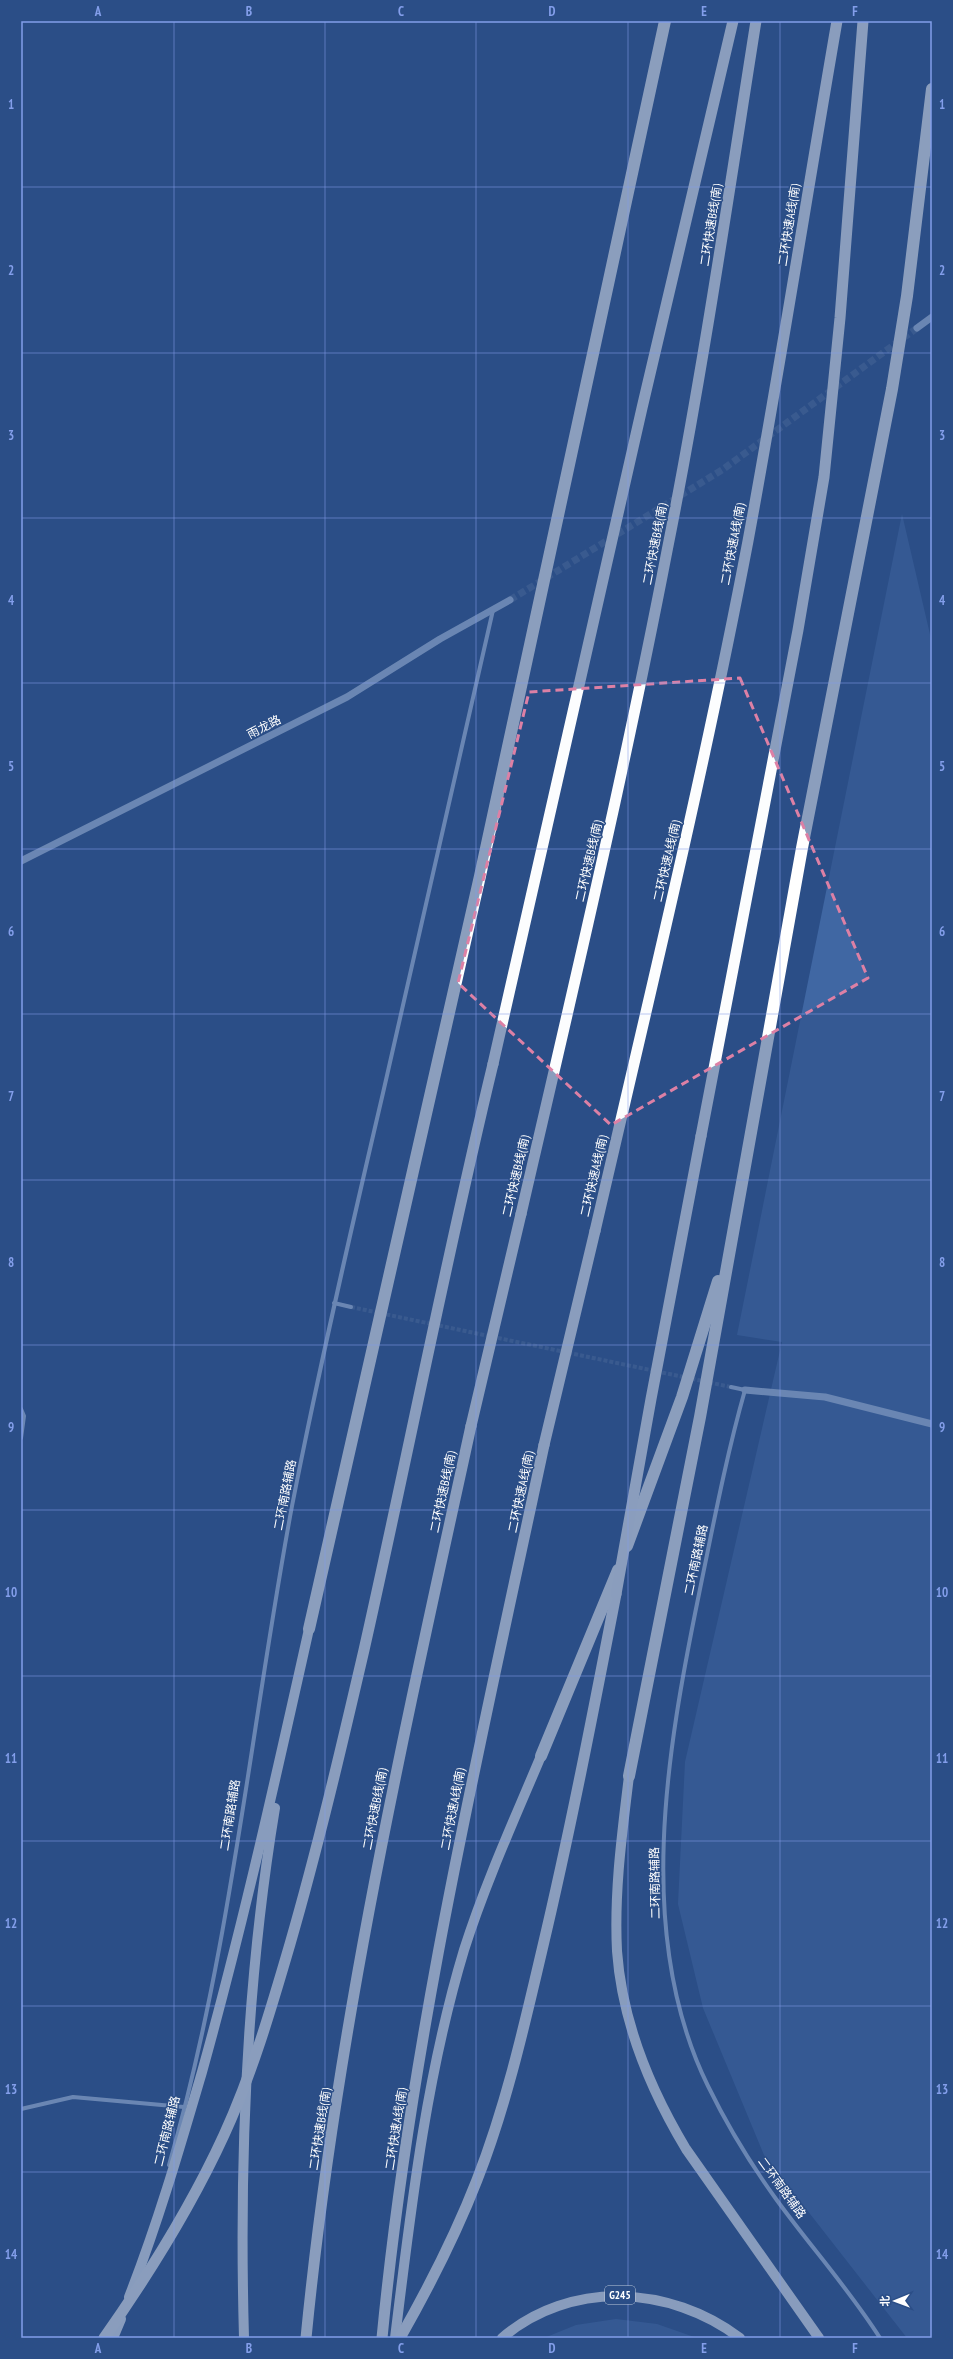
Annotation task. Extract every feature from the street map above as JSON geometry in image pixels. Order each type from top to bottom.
[{"type":"highway","points":[[309,1629],[480,876],[664,21]]},
{"type":"highway","points":[[104,2338],[138,2290],[198,2186],[224,2136],[248,2077],[273,2002],[298,1917],[346,1727],[389,1536],[440,1291],[644,401],[733,21]]},
{"type":"highway","name":"二环快速B线(南)","points":[[306,2338],[329,2148],[376,1871],[458,1488],[611,822],[668,548],[698,379],[756,21]]},
{"type":"highway","name":"二环快速A线(南)","points":[[382,2338],[404,2159],[451,1885],[501,1641],[594,1231],[668,919],[726,649],[772,411],[837,21]]},
{"type":"highway","points":[[400,2338],[447,2247],[478,2178],[493,2135],[522,2032],[561,1866],[598,1685],[650,1398],[799,622],[824,477],[840,318],[863,21]]},
{"type":"highway","points":[[629,1776],[697,1432],[802,848],[898,355],[911,268],[932,89]]},
{"type":"highway","points":[[541,1756],[619,1567],[682,1397],[709,1311],[732,1227],[749,1146]]},
{"type":"main road","points":[[113,2338],[146,2253],[181,2145],[215,2025],[248,1896],[309,1629]]},
{"type":"main road","points":[[244,2338],[243,2156],[254,1967],[266,1864],[284,1752],[309,1629]]},
{"type":"main road","points":[[395,2338],[418,2162],[448,2011],[464,1950],[481,1900],[541,1756]]},
{"type":"main road","points":[[629,1776],[620,1845],[617,1904],[619,1966],[622,1990],[633,2034],[672,2126],[709,2184],[819,2338]]},
{"type":"main road","name":"G245","points":[[502,2338],[528,2319],[548,2310],[570,2302],[616,2295],[639,2296],[685,2308],[707,2317],[740,2338]]},
{"type":"street","points":[[917,328],[932,317]]},
{"type":"street","name":"雨龙路","points":[[21,862],[347,697],[440,639],[510,600]]},
{"type":"street","name":"二环南路辅路","points":[[113,2338],[147,2242],[184,2107],[216,1959],[283,1556],[334,1303],[493,610]]},
{"type":"street","points":[[334,1303],[351,1307]]},
{"type":"street","points":[[731,1387],[745,1390],[825,1397],[932,1424]]},
{"type":"street","name":"二环南路辅路","points":[[745,1390],[703,1572],[673,1740],[664,1840],[664,1888],[667,1938],[675,1988],[688,2036],[706,2083],[729,2126],[772,2193],[850,2295],[880,2338]]},
{"type":"street","points":[[21,1409],[24,1416],[21,1438]]},
{"type":"street","points":[[21,2109],[73,2097],[184,2107]]},
{"type":"highlighted area","points":[[740,678],[868,978],[611,1125],[458,983],[529,692]]},
{"type":"shaded area","points":[[902,514],[932,643],[932,2338],[907,2338],[764,2155],[703,2008],[678,1904],[685,1762],[782,1342],[737,1335]]},
{"type":"shaded area","points":[[616,2319],[657,2324],[697,2338],[544,2338],[576,2325]]},
{"type":"tunnel","points":[[510,600],[722,470],[917,328]]},
{"type":"tunnel","points":[[351,1307],[731,1387]]}]
